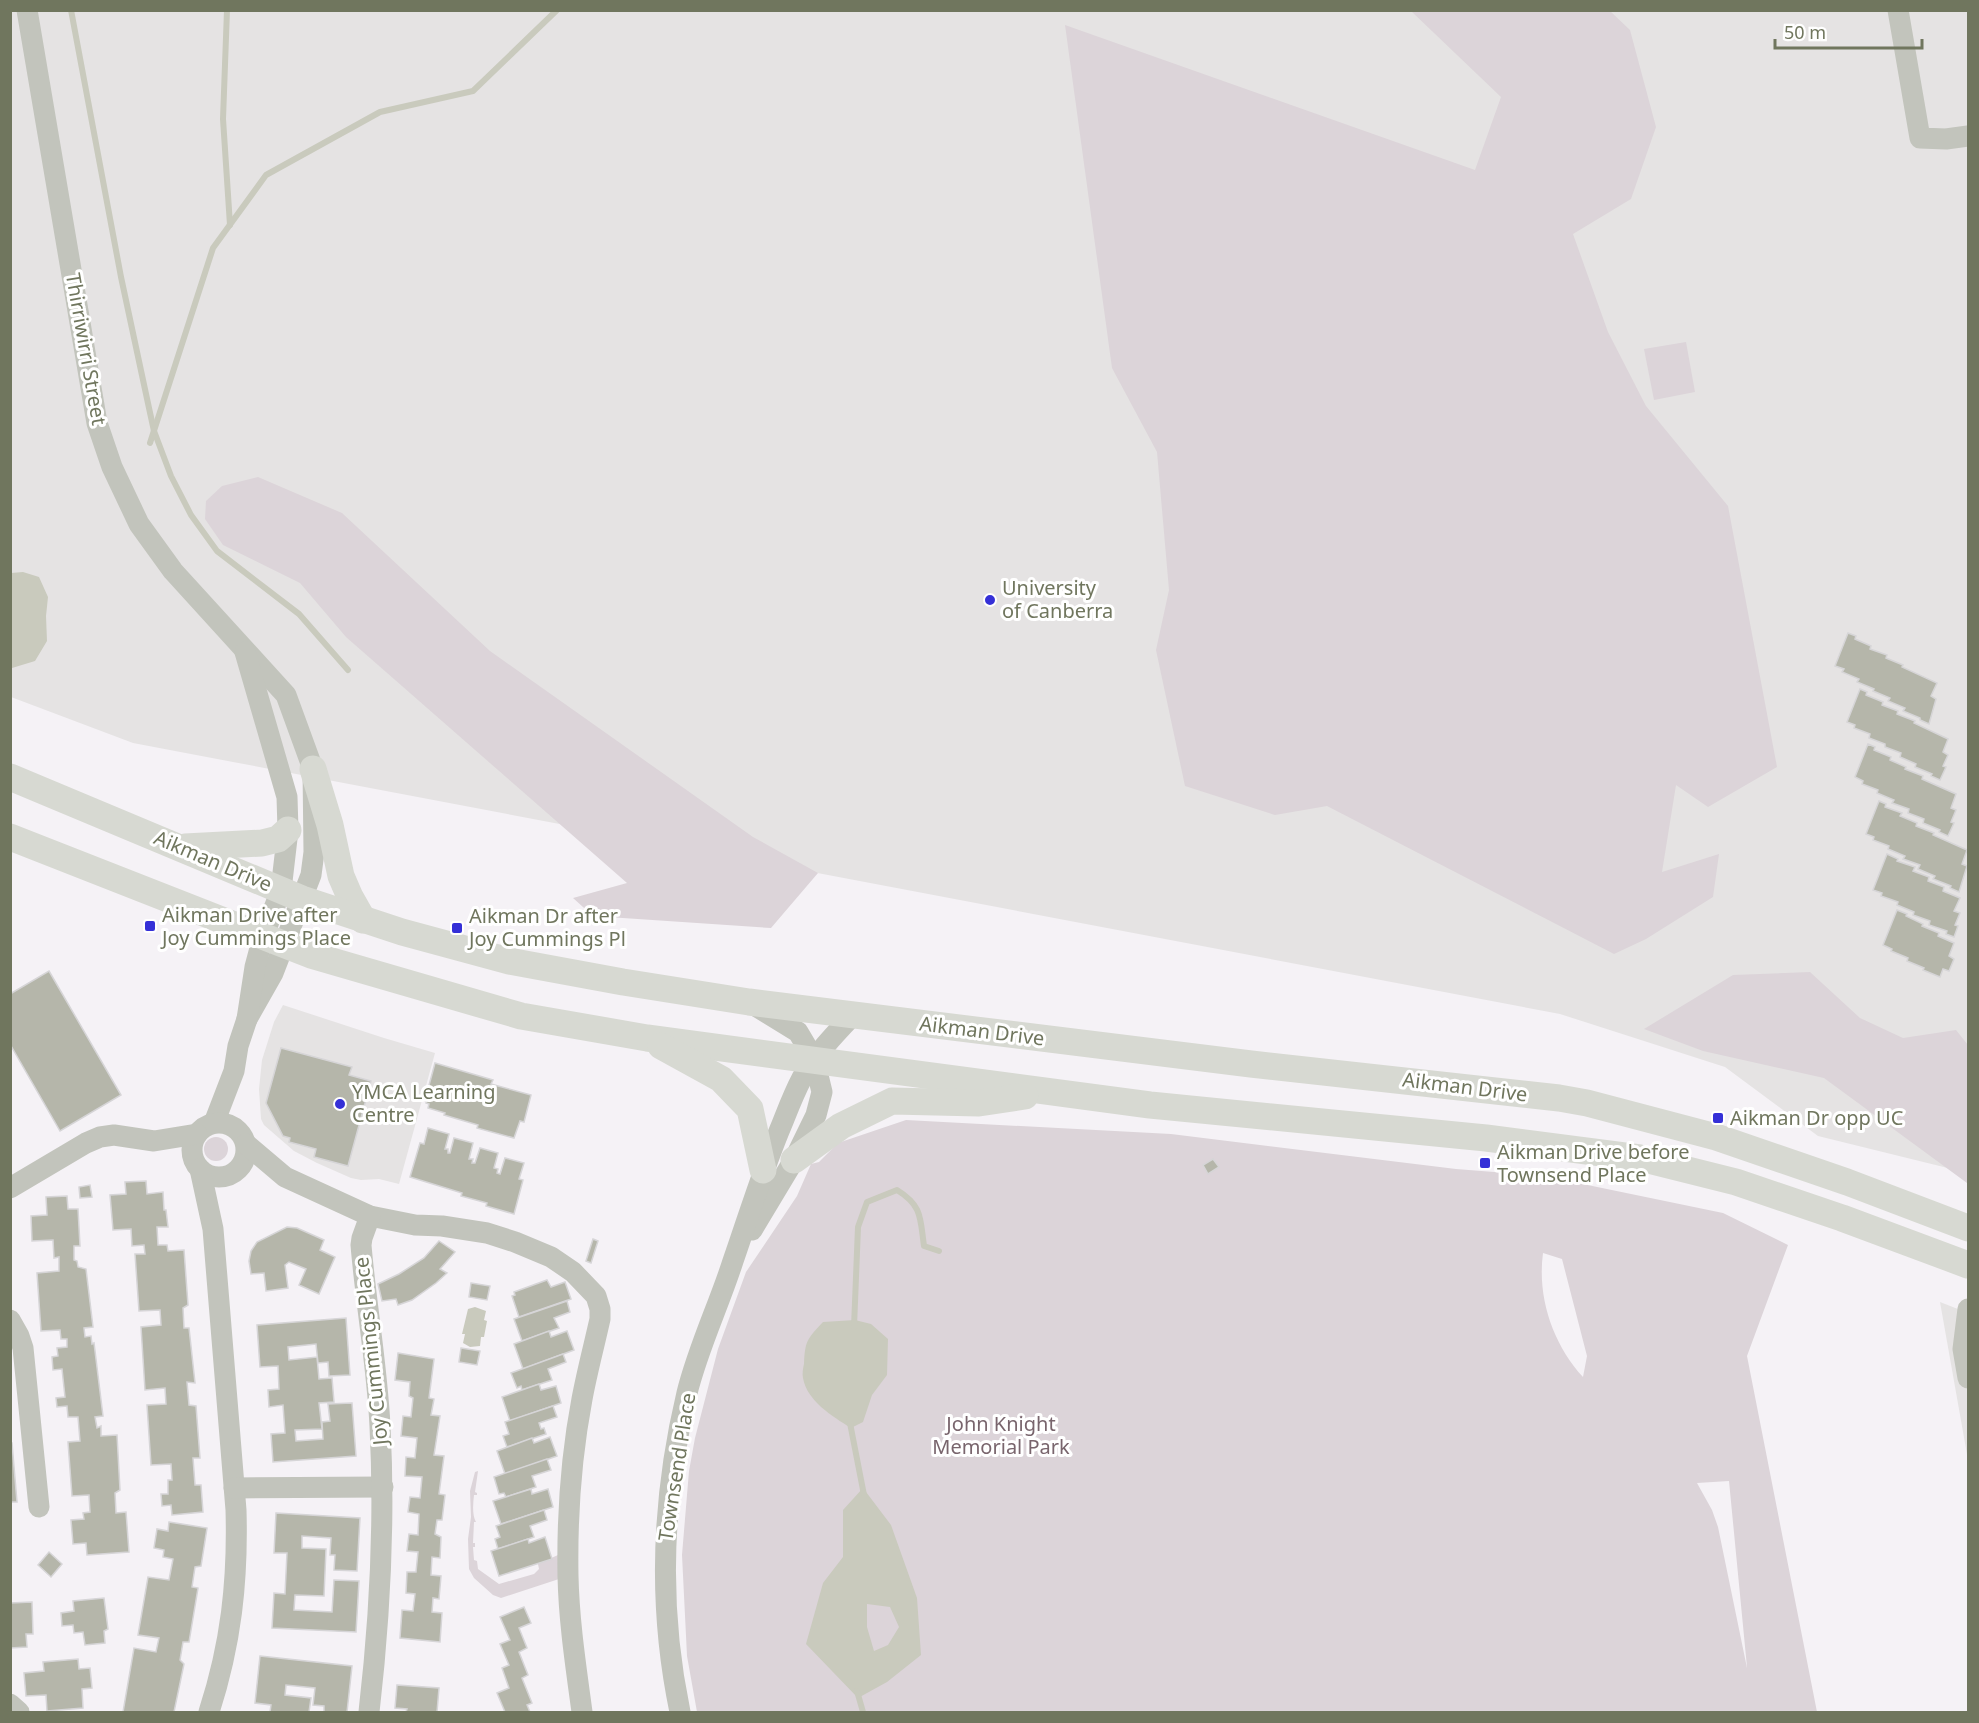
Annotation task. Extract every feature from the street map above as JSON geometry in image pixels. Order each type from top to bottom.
[{"type":"main road","points":[[313,769],[342,876],[350,897],[363,920]]},
{"type":"main road","name":"Aikman Drive","points":[[10,777],[292,894],[363,920],[509,961],[749,1002],[1587,1103],[1716,1137],[1847,1182],[1968,1228]]},
{"type":"main road","points":[[178,847],[262,843],[278,839],[288,830]]},
{"type":"main road","points":[[10,837],[273,941],[371,974],[521,1016],[647,1038],[1150,1105],[1641,1158],[1736,1182],[1842,1218],[1968,1265]]},
{"type":"main road","points":[[647,1038],[721,1079],[750,1109],[763,1170]]},
{"type":"main road","points":[[794,1160],[841,1126],[892,1101],[980,1103],[1053,1091]]},
{"type":"street","name":"Thirriwirri Street","points":[[27,10],[97,423],[112,467],[139,524],[173,571],[286,695],[313,769],[314,852],[311,875],[292,894],[273,941]]},
{"type":"street","points":[[1898,10],[1920,138],[1946,139],[1968,136]]},
{"type":"street","name":"Thirriwirri Street","points":[[243,646],[287,797],[292,894]]},
{"type":"street","points":[[213,1229],[233,1173],[246,1153],[241,1137],[234,1071],[238,1046],[247,1019],[255,967],[273,941]]},
{"type":"street","name":"Townsend Place","points":[[732,1264],[794,1160],[816,1115],[822,1092],[814,1059],[798,1032],[749,1002]]},
{"type":"street","name":"Townsend Place","points":[[680,1713],[672,1674],[667,1630],[664,1552],[673,1467],[687,1393],[763,1170],[801,1078],[814,1059],[853,1015]]},
{"type":"street","points":[[209,1713],[224,1664],[235,1587],[237,1553],[234,1488],[213,1229],[192,1148],[206,1129],[234,1071]]},
{"type":"street","points":[[154,1141],[230,1125],[285,1177],[370,1216],[415,1225],[465,1229],[509,1239],[554,1259],[586,1284],[599,1302],[600,1319],[576,1437],[569,1511],[568,1578],[582,1713]]},
{"type":"street","points":[[10,1188],[86,1143],[100,1137],[114,1135],[154,1141],[197,1165],[213,1177],[233,1173],[285,1177]]},
{"type":"street","name":"Joy Cummings Place","points":[[369,1713],[383,1541],[379,1414],[361,1245],[370,1216]]},
{"type":"street","points":[[1968,1310],[1963,1349],[1968,1378]]},
{"type":"street","points":[[10,1320],[20,1336],[23,1348],[39,1507]]},
{"type":"street","points":[[234,1488],[382,1487]]},
{"type":"street","points":[[10,1704],[19,1713]]},
{"type":"shaded area","name":"University of Canberra","points":[[11,11],[1968,11],[1968,1173],[1818,1136],[1725,1067],[1560,1014],[133,743],[11,697]]},
{"type":"shaded area","points":[[23,572],[39,577],[48,597],[47,641],[35,661],[12,668],[10,667],[11,573]]},
{"type":"shaded area","name":"YMCA Learning Centre","points":[[283,1005],[435,1053],[399,1184],[379,1179],[351,1178],[294,1151],[264,1125],[261,1119],[259,1089],[262,1060],[274,1022]]},
{"type":"shaded area","points":[[1940,1302],[1968,1313],[1968,1460]]},
{"type":"shaded area","points":[[475,1307],[486,1311],[484,1320],[487,1321],[480,1346],[470,1347],[463,1343],[465,1334],[462,1334],[468,1309]]},
{"type":"shaded area","points":[[855,1320],[871,1324],[888,1339],[887,1375],[872,1395],[863,1422],[851,1428],[815,1401],[805,1386],[803,1373],[805,1350],[813,1332],[823,1322]]},
{"type":"shaded area","points":[[863,1488],[891,1525],[917,1598],[921,1655],[887,1682],[858,1698],[806,1644],[823,1583],[843,1557],[843,1510]],"holes":[[[867,1604],[890,1607],[899,1627],[888,1645],[874,1651],[867,1627]]]},
{"type":"green space","points":[[1411,11],[1610,11],[1630,30],[1656,127],[1631,199],[1573,234],[1608,332],[1646,406],[1728,506],[1777,767],[1708,807],[1676,785],[1662,872],[1719,854],[1713,897],[1646,939],[1614,954],[1327,806],[1275,815],[1185,786],[1156,650],[1169,590],[1157,452],[1112,368],[1065,25],[1475,170],[1501,97]]},
{"type":"green space","points":[[1686,342],[1695,392],[1654,400],[1644,349]]},
{"type":"green space","points":[[258,477],[342,513],[490,651],[753,837],[818,873],[771,928],[593,916],[573,898],[627,883],[346,637],[300,583],[223,545],[205,519],[206,501],[222,486]]},
{"type":"green space","points":[[1810,972],[1860,1018],[1903,1038],[1956,1030],[1968,1045],[1967,1183],[1824,1078],[1703,1051],[1644,1029],[1733,975]]},
{"type":"green space","name":"John Knight Memorial Park","points":[[906,1120],[1171,1134],[1456,1169],[1544,1176],[1723,1213],[1788,1245],[1747,1356],[1817,1712],[697,1712],[687,1656],[682,1555],[689,1471],[695,1438],[718,1349],[746,1272],[797,1196],[811,1164],[819,1162],[838,1143]],"holes":[[[1543,1253],[1562,1259],[1587,1356],[1583,1377],[1563,1350],[1550,1320],[1543,1287]],[[1729,1481],[1747,1667],[1747,1668],[1718,1527],[1712,1510],[1697,1483]]]},
{"type":"green space","points":[[211,1137],[221,1137],[228,1144],[228,1154],[221,1161],[211,1161],[204,1154],[204,1144]]},
{"type":"green space","points":[[478,1471],[475,1492],[477,1495],[474,1495],[473,1502],[476,1522],[474,1522],[473,1543],[475,1547],[473,1547],[474,1560],[477,1561],[478,1569],[499,1584],[534,1574],[539,1569],[538,1564],[558,1555],[559,1579],[501,1598],[493,1595],[474,1578],[469,1569],[468,1539],[471,1517],[470,1491],[475,1472]]},
{"type":"building","points":[[1848,633],[1871,646],[1870,649],[1887,655],[1886,658],[1903,665],[1902,667],[1937,683],[1931,696],[1936,699],[1929,724],[1903,711],[1905,708],[1888,701],[1890,698],[1857,682],[1859,679],[1842,672],[1844,669],[1835,666]]},
{"type":"building","points":[[1860,689],[1867,692],[1866,695],[1883,702],[1882,705],[1898,711],[1897,714],[1948,739],[1943,752],[1948,755],[1943,766],[1946,767],[1940,780],[1915,767],[1916,764],[1900,757],[1901,753],[1869,738],[1870,734],[1854,728],[1855,725],[1847,722]]},
{"type":"building","points":[[1868,744],[1875,747],[1874,750],[1891,757],[1890,760],[1906,767],[1905,769],[1923,776],[1922,779],[1956,794],[1951,808],[1956,810],[1951,822],[1954,823],[1948,836],[1923,823],[1924,819],[1908,813],[1909,809],[1892,803],[1894,800],[1877,793],[1878,790],[1862,784],[1863,781],[1855,777]]},
{"type":"building","points":[[1879,801],[1886,804],[1885,807],[1902,813],[1900,816],[1917,823],[1916,826],[1967,850],[1962,864],[1967,866],[1959,892],[1933,879],[1935,876],[1918,869],[1920,865],[1903,859],[1905,856],[1888,849],[1889,846],[1873,840],[1874,837],[1866,834]]},
{"type":"building","points":[[1887,854],[1898,859],[1897,861],[1915,867],[1913,871],[1929,877],[1928,881],[1944,887],[1943,891],[1960,898],[1954,911],[1960,913],[1955,925],[1958,926],[1954,937],[1946,934],[1947,931],[1929,925],[1930,921],[1913,915],[1914,912],[1897,905],[1898,902],[1881,896],[1882,893],[1873,890]]},
{"type":"building","points":[[1897,910],[1923,924],[1922,926],[1939,933],[1938,936],[1954,943],[1949,956],[1954,959],[1949,971],[1943,969],[1940,977],[1923,970],[1924,968],[1907,961],[1908,958],[1883,945]]},
{"type":"building","points":[[49,971],[121,1095],[60,1131],[10,1044],[10,994]]},
{"type":"building","points":[[281,1048],[352,1067],[349,1075],[371,1081],[348,1166],[314,1157],[316,1149],[289,1142],[290,1138],[283,1136],[266,1103]]},
{"type":"building","points":[[435,1063],[493,1080],[491,1084],[531,1095],[524,1122],[520,1121],[514,1138],[477,1128],[478,1125],[428,1108],[429,1104],[426,1103],[428,1089]]},
{"type":"building","points":[[428,1128],[449,1134],[445,1149],[448,1149],[448,1153],[450,1153],[454,1138],[473,1143],[469,1159],[473,1159],[472,1163],[475,1163],[480,1148],[498,1153],[494,1168],[498,1169],[497,1173],[500,1174],[505,1158],[524,1163],[519,1179],[523,1180],[514,1214],[461,1196],[462,1193],[410,1177],[420,1143],[424,1144]]},
{"type":"building","points":[[1213,1159],[1219,1167],[1208,1174],[1203,1165]]},
{"type":"building","points":[[146,1181],[147,1194],[163,1192],[168,1227],[157,1227],[158,1245],[167,1245],[168,1251],[184,1250],[188,1305],[183,1308],[184,1328],[189,1328],[195,1383],[187,1382],[189,1405],[196,1406],[200,1458],[193,1458],[195,1485],[201,1485],[203,1512],[172,1515],[171,1505],[162,1506],[161,1494],[168,1494],[168,1480],[172,1480],[171,1464],[151,1465],[147,1405],[166,1404],[165,1388],[145,1390],[141,1327],[161,1325],[160,1310],[139,1311],[135,1254],[145,1254],[144,1245],[132,1246],[131,1229],[113,1230],[110,1195],[126,1194],[125,1182]]},
{"type":"building","points":[[90,1185],[92,1197],[80,1198],[79,1187]]},
{"type":"building","points":[[67,1196],[68,1209],[78,1209],[80,1246],[74,1246],[74,1260],[77,1261],[78,1267],[86,1269],[93,1327],[84,1328],[85,1337],[91,1336],[92,1344],[94,1343],[103,1416],[95,1417],[97,1428],[101,1426],[101,1436],[117,1435],[120,1490],[115,1493],[116,1513],[126,1512],[129,1552],[87,1555],[86,1543],[73,1544],[71,1520],[84,1519],[83,1513],[90,1512],[89,1495],[72,1496],[68,1442],[80,1441],[78,1417],[68,1417],[67,1406],[57,1407],[56,1398],[65,1397],[62,1369],[53,1370],[52,1357],[58,1356],[57,1348],[67,1347],[67,1339],[61,1339],[60,1330],[41,1331],[37,1273],[59,1271],[59,1257],[54,1258],[53,1240],[32,1241],[31,1216],[47,1215],[46,1197]]},
{"type":"building","points":[[287,1227],[297,1228],[324,1240],[320,1250],[335,1257],[319,1294],[299,1285],[306,1269],[289,1262],[285,1265],[288,1288],[266,1291],[264,1273],[251,1274],[249,1261],[251,1251],[257,1242]]},
{"type":"building","points":[[593,1239],[598,1241],[591,1263],[586,1261]]},
{"type":"building","points":[[439,1241],[455,1252],[440,1269],[447,1273],[412,1300],[398,1305],[396,1299],[382,1301],[378,1284],[424,1258]]},
{"type":"building","points":[[547,1280],[551,1287],[565,1282],[571,1299],[519,1317],[512,1296],[515,1295],[514,1292]]},
{"type":"building","points":[[471,1283],[490,1286],[487,1300],[469,1297]]},
{"type":"building","points":[[567,1301],[570,1312],[554,1318],[559,1328],[522,1341],[514,1319]]},
{"type":"building","points":[[346,1318],[350,1375],[329,1376],[328,1362],[318,1363],[316,1344],[288,1347],[289,1360],[317,1357],[319,1379],[332,1378],[334,1402],[319,1403],[322,1429],[295,1430],[296,1441],[323,1439],[322,1422],[330,1421],[328,1404],[352,1403],[356,1456],[273,1462],[271,1434],[285,1433],[283,1405],[269,1407],[268,1390],[279,1389],[278,1366],[260,1367],[257,1325]]},
{"type":"building","points":[[549,1331],[551,1337],[567,1331],[574,1350],[523,1369],[514,1344]]},
{"type":"building","points":[[461,1348],[480,1351],[477,1365],[459,1362]]},
{"type":"building","points":[[398,1353],[434,1359],[429,1398],[434,1399],[431,1415],[440,1416],[434,1455],[444,1456],[439,1494],[445,1495],[442,1520],[437,1520],[435,1534],[441,1537],[440,1558],[432,1557],[431,1575],[441,1576],[439,1599],[433,1598],[432,1612],[442,1613],[440,1642],[400,1638],[402,1610],[413,1611],[415,1594],[406,1593],[407,1572],[416,1572],[418,1552],[407,1551],[409,1534],[418,1535],[419,1514],[408,1512],[410,1497],[420,1498],[422,1477],[405,1476],[406,1457],[415,1458],[417,1438],[401,1436],[403,1416],[411,1417],[413,1398],[409,1396],[410,1382],[395,1380]]},
{"type":"building","points":[[563,1354],[566,1362],[548,1369],[552,1380],[522,1390],[521,1386],[517,1388],[511,1373]]},
{"type":"building","points":[[539,1384],[541,1390],[556,1386],[561,1403],[510,1421],[502,1397]]},
{"type":"building","points":[[553,1406],[557,1417],[539,1423],[546,1434],[507,1447],[503,1436],[509,1434],[505,1422]]},
{"type":"building","points":[[550,1437],[557,1456],[505,1474],[497,1451],[532,1438],[534,1443]]},
{"type":"building","points":[[10,1443],[12,1443],[17,1502],[10,1502]]},
{"type":"building","points":[[547,1459],[551,1470],[532,1476],[536,1487],[506,1497],[504,1493],[499,1494],[494,1477]]},
{"type":"building","points":[[531,1489],[532,1494],[548,1489],[553,1507],[501,1524],[493,1501]]},
{"type":"building","points":[[544,1510],[547,1520],[530,1526],[534,1537],[498,1549],[495,1539],[500,1537],[496,1526]]},
{"type":"building","points":[[276,1513],[360,1518],[357,1571],[334,1570],[335,1555],[330,1555],[331,1538],[302,1536],[302,1548],[326,1549],[324,1596],[295,1595],[294,1610],[332,1612],[334,1580],[359,1581],[356,1632],[272,1628],[274,1593],[285,1594],[287,1553],[274,1553]]},
{"type":"building","points":[[169,1522],[207,1528],[201,1566],[195,1567],[192,1587],[198,1588],[189,1642],[183,1642],[180,1660],[184,1664],[174,1712],[123,1712],[134,1648],[156,1652],[159,1638],[138,1635],[148,1577],[169,1580],[173,1559],[163,1557],[164,1550],[154,1548],[157,1529],[168,1531]]},
{"type":"building","points":[[545,1537],[552,1559],[499,1576],[491,1551],[528,1539],[529,1543]]},
{"type":"building","points":[[49,1552],[62,1564],[51,1577],[38,1565]]},
{"type":"building","points":[[104,1598],[108,1629],[104,1631],[105,1643],[85,1645],[83,1632],[74,1633],[73,1625],[62,1626],[61,1613],[74,1611],[73,1601]]},
{"type":"building","points":[[32,1602],[33,1634],[26,1634],[27,1647],[10,1648],[10,1603]]},
{"type":"building","points":[[524,1607],[531,1623],[519,1628],[527,1648],[519,1652],[528,1675],[522,1678],[532,1703],[527,1705],[530,1712],[505,1712],[497,1693],[509,1688],[502,1668],[509,1665],[500,1644],[510,1640],[500,1617]]},
{"type":"building","points":[[260,1656],[352,1666],[347,1712],[324,1712],[324,1706],[313,1705],[315,1688],[286,1685],[285,1695],[311,1698],[309,1712],[270,1712],[271,1705],[255,1703]]},
{"type":"building","points":[[78,1659],[79,1669],[90,1668],[92,1688],[82,1689],[83,1708],[47,1711],[46,1695],[26,1696],[24,1673],[44,1671],[43,1662]]},
{"type":"building","points":[[397,1685],[439,1688],[437,1712],[406,1712],[407,1709],[395,1708]]},
{"type":"waterway","points":[[71,10],[121,277],[149,408],[154,431],[171,476],[191,515],[217,551],[299,614],[348,670]]},
{"type":"waterway","points":[[227,10],[223,119],[230,225]]},
{"type":"waterway","points":[[150,443],[213,248],[266,175],[380,112],[473,91],[557,10]]},
{"type":"waterway","points":[[854,1327],[858,1227],[867,1202],[897,1190],[912,1202],[919,1214],[924,1246],[939,1251]]},
{"type":"waterway","points":[[850,1423],[864,1495]]},
{"type":"waterway","points":[[857,1691],[863,1712]]},
{"type":"place","name":"University of Canberra","points":[[990,600]]},
{"type":"place","name":"Aikman Drive after Joy Cummings Place","points":[[150,926]]},
{"type":"place","name":"Aikman Dr after Joy Cummings Pl","points":[[457,928]]},
{"type":"place","name":"YMCA Learning Centre","points":[[340,1104]]},
{"type":"place","name":"Aikman Dr opp UC","points":[[1718,1118]]},
{"type":"place","name":"Aikman Drive before Townsend Place","points":[[1485,1163]]}]
